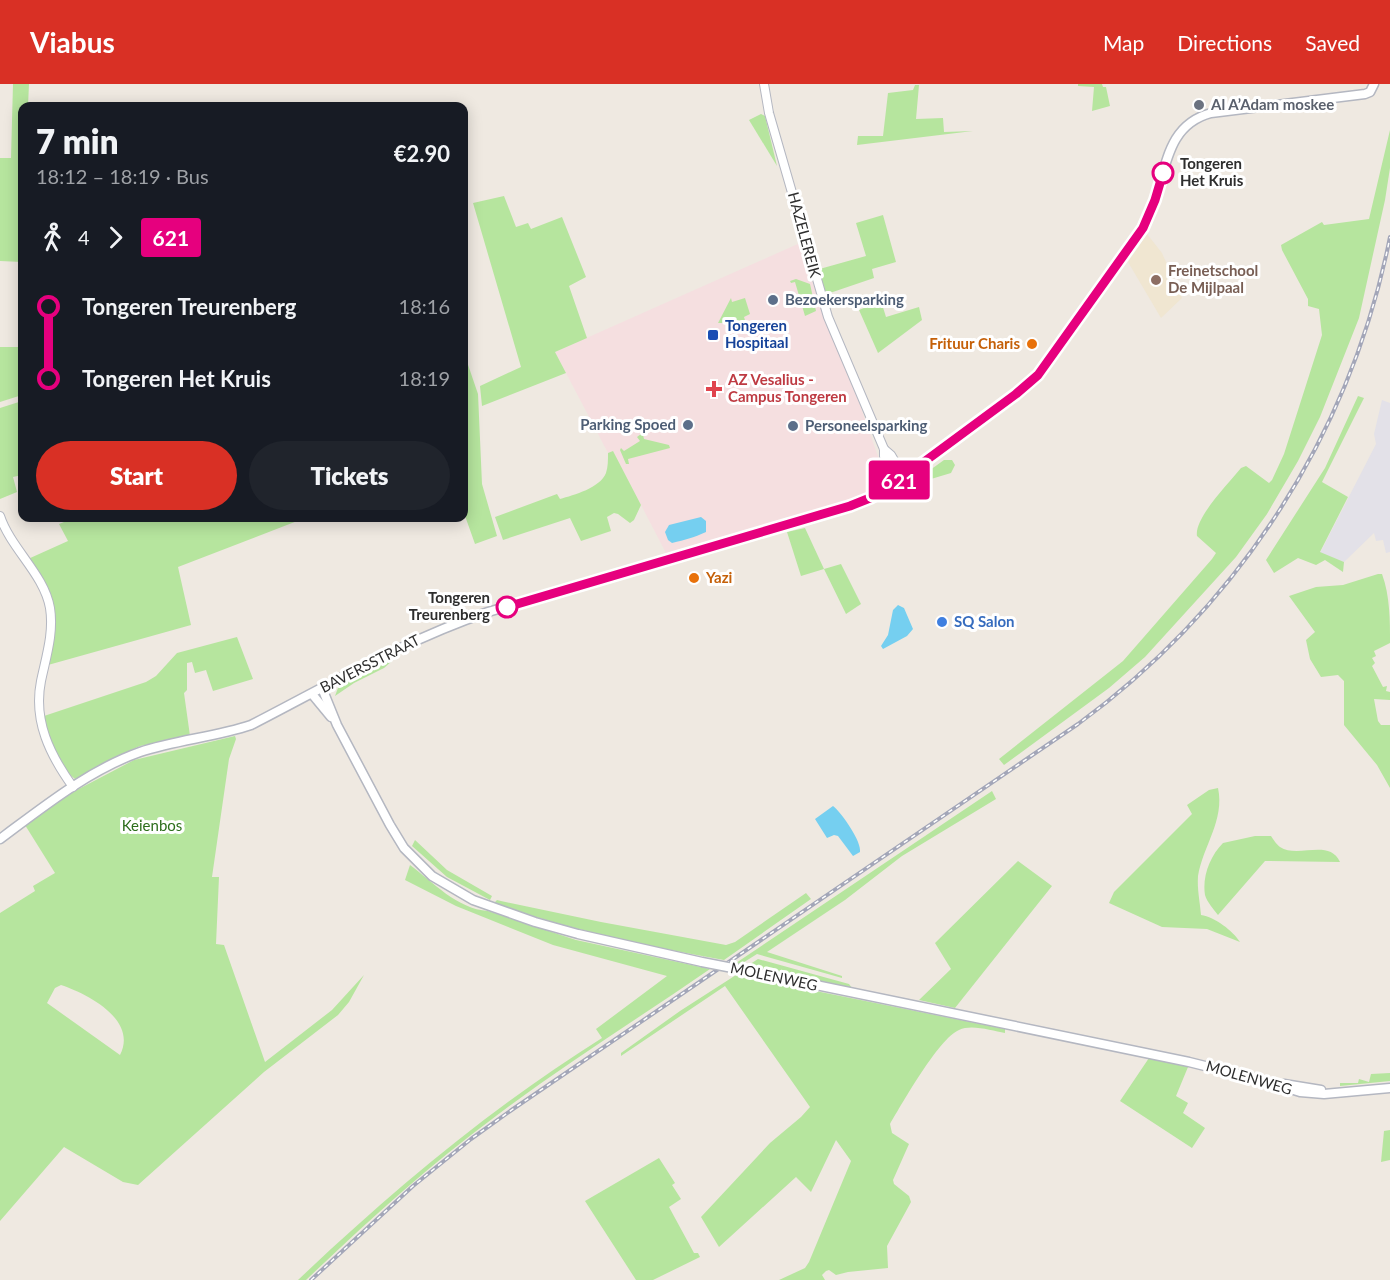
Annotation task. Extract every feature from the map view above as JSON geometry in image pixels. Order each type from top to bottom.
[{"type":"main road","name":"BAVERSSTRAAT","points":[[0,839],[73,787],[135,754],[252,725],[416,640],[466,620],[850,506],[870,498],[904,477],[1013,397],[1038,375],[1143,228],[1155,200],[1174,140],[1186,124],[1210,113],[1365,94],[1370,92],[1374,84]]},
{"type":"main road","name":"MOLENWEG","points":[[322,688],[337,725],[396,837],[421,866],[446,886],[473,900],[535,922],[588,937],[1124,1048],[1265,1081],[1300,1092],[1336,1092]]},
{"type":"main road","name":"MOLENWEG","points":[[312,694],[337,725]]},
{"type":"main road","points":[[1265,1081],[1336,1092],[1390,1088]]},
{"type":"street","name":"HAZELEREIK","points":[[764,84],[770,113],[828,316],[884,449],[884,456],[894,483]]},
{"type":"street","name":"HAZELEREIK","points":[[884,449],[891,455],[904,477]]},
{"type":"street","points":[[0,516],[10,539],[36,577],[48,603],[51,629],[40,689],[40,716],[48,747],[57,765],[73,787]]},
{"type":"shaded area","name":"Freinetschool De Mijlpaal","points":[[1147,234],[1162,253],[1182,298],[1161,318],[1128,262]]},
{"type":"shaded area","name":"AZ Vesalius - Campus Tongeren","points":[[800,243],[824,318],[860,405],[882,468],[882,476],[874,489],[857,497],[667,555],[613,451],[608,453],[555,352]]},
{"type":"shaded area","points":[[1382,400],[1390,403],[1390,552],[1386,553],[1383,540],[1376,541],[1374,533],[1344,562],[1320,553],[1376,444],[1374,434]]},
{"type":"green space","points":[[13,84],[29,84],[28,102],[18,102],[18,262],[0,261],[0,158],[11,158]]},
{"type":"green space","points":[[1078,84],[1102,84],[1106,87],[1110,106],[1092,111],[1094,87],[1078,86]]},
{"type":"green space","points":[[915,85],[919,85],[916,119],[943,118],[944,132],[973,131],[857,145],[858,136],[883,136],[888,93],[913,90]]},
{"type":"green space","points":[[761,114],[765,116],[777,166],[749,120]]},
{"type":"green space","points":[[1390,130],[1390,168],[1385,200],[1359,318],[1320,417],[1267,514],[1236,557],[1145,657],[1109,688],[1004,765],[999,759],[1123,661],[1212,559],[1216,553],[1197,536],[1198,529],[1206,511],[1241,468],[1246,466],[1269,483],[1272,480],[1284,454],[1322,335],[1319,309],[1308,306],[1308,299],[1281,245],[1322,222],[1324,225],[1369,219]]},
{"type":"green space","points":[[504,196],[516,227],[528,223],[531,229],[562,217],[586,277],[569,286],[587,338],[555,352],[566,373],[482,406],[480,386],[521,367],[473,203]]},
{"type":"green space","points":[[883,215],[896,262],[872,269],[874,278],[824,295],[816,270],[866,256],[856,223]]},
{"type":"green space","points":[[796,279],[810,284],[816,311],[805,316],[795,282],[790,281]]},
{"type":"green space","points":[[731,298],[732,302],[745,298],[750,314],[744,317],[748,330],[734,322],[718,323]]},
{"type":"green space","points":[[881,301],[886,317],[919,307],[922,320],[878,353],[859,310]]},
{"type":"green space","points":[[0,347],[18,347],[18,396],[0,402]]},
{"type":"green space","points":[[468,365],[478,394],[482,484],[497,536],[475,544],[467,522]]},
{"type":"green space","points":[[1358,396],[1364,398],[1322,482],[1348,497],[1320,552],[1344,562],[1343,572],[1325,560],[1316,565],[1298,558],[1274,573],[1266,560],[1325,468]]},
{"type":"green space","points":[[18,402],[18,476],[13,477],[17,492],[0,499],[0,408]]},
{"type":"green space","points":[[641,434],[644,439],[669,445],[670,448],[628,459],[629,464],[626,464],[621,448],[624,451],[640,441],[637,437]]},
{"type":"green space","points":[[613,451],[641,505],[634,520],[630,523],[614,513],[607,517],[611,531],[581,541],[570,518],[503,540],[495,517],[557,494],[560,499],[592,487],[606,473],[608,453]]},
{"type":"green space","points":[[944,460],[952,460],[955,465],[951,473],[918,481],[919,478]]},
{"type":"green space","points":[[64,522],[295,522],[178,567],[191,625],[48,665],[54,623],[28,559],[68,541],[59,524]]},
{"type":"green space","points":[[805,528],[824,569],[801,576],[787,532]]},
{"type":"green space","points":[[841,564],[861,604],[846,614],[824,569]]},
{"type":"green space","points":[[1382,574],[1387,591],[1390,643],[1374,651],[1376,656],[1372,658],[1375,663],[1372,666],[1383,687],[1387,686],[1386,691],[1390,692],[1390,700],[1374,699],[1378,721],[1381,725],[1390,725],[1390,788],[1377,765],[1344,725],[1344,681],[1338,675],[1321,677],[1310,659],[1306,640],[1315,632],[1289,596],[1316,587],[1343,585]]},
{"type":"green space","points":[[237,637],[253,679],[213,691],[206,670],[195,673],[192,662],[187,663],[187,690],[184,693],[190,736],[140,746],[75,779],[68,773],[58,759],[44,716],[146,682],[156,676],[177,653]]},
{"type":"green space","points":[[407,648],[384,668],[354,683],[335,696],[341,682]]},
{"type":"green space","name":"Keienbos","points":[[235,736],[229,759],[212,877],[219,877],[216,944],[224,945],[265,1062],[332,1010],[364,975],[349,1002],[338,1015],[264,1072],[138,1185],[123,1182],[64,1147],[0,1221],[0,913],[35,891],[33,886],[55,873],[25,825],[73,792],[134,760]],"holes":[[[61,985],[96,1002],[116,1020],[122,1031],[124,1042],[120,1055],[47,1003],[55,988]]]},
{"type":"green space","points":[[1218,788],[1219,811],[1198,876],[1201,915],[1223,925],[1240,942],[1207,929],[1162,927],[1109,903],[1114,892],[1192,814],[1187,805],[1209,790]]},
{"type":"green space","points":[[992,791],[996,799],[902,856],[845,900],[767,952],[842,976],[842,978],[757,954],[741,964],[736,963]]},
{"type":"green space","points":[[1255,836],[1271,836],[1279,846],[1287,850],[1329,851],[1340,862],[1265,861],[1218,915],[1209,903],[1204,888],[1211,860],[1223,843]]},
{"type":"green space","points":[[415,840],[447,870],[492,896],[490,900],[447,877],[412,846]]},
{"type":"green space","points":[[1018,861],[1052,886],[955,1008],[919,1000],[951,969],[935,943]]},
{"type":"green space","points":[[410,865],[446,894],[477,909],[576,940],[710,969],[496,1116],[398,1195],[306,1280],[298,1280],[444,1151],[521,1092],[602,1038],[596,1029],[667,976],[553,945],[456,906],[405,880]]},
{"type":"green space","points":[[806,893],[811,899],[724,960],[608,936],[522,913],[494,903],[497,900],[726,945],[735,942]]},
{"type":"green space","points":[[758,959],[849,984],[852,988],[747,966]]},
{"type":"green space","points":[[736,975],[1005,1029],[1005,1033],[964,1028],[951,1036],[941,1045],[922,1072],[890,1124],[892,1133],[909,1144],[893,1180],[894,1184],[909,1196],[911,1202],[887,1246],[888,1268],[836,1275],[829,1270],[822,1275],[825,1280],[779,1280],[805,1268],[809,1262],[851,1161],[836,1140],[811,1192],[796,1177],[719,1247],[701,1217],[770,1143],[810,1107],[725,986],[621,1056],[621,1053]]},
{"type":"green space","points":[[1149,1058],[1188,1067],[1176,1096],[1188,1103],[1183,1113],[1205,1128],[1192,1148],[1120,1101]]},
{"type":"green space","points":[[1390,1073],[1390,1081],[1340,1086],[1340,1083],[1358,1083],[1359,1079],[1369,1082],[1371,1074]]},
{"type":"green space","points":[[1390,1130],[1390,1160],[1381,1162],[1384,1131]]},
{"type":"green space","points":[[659,1158],[675,1183],[672,1185],[681,1199],[669,1207],[694,1253],[698,1253],[700,1257],[653,1280],[636,1280],[585,1201]]},
{"type":"water","points":[[701,517],[706,521],[706,532],[672,543],[668,540],[665,532],[669,525]]},
{"type":"water","points":[[898,605],[904,608],[913,629],[907,636],[883,649],[881,646],[888,635],[893,610]]},
{"type":"water","points":[[833,806],[846,821],[860,847],[860,852],[853,856],[838,836],[827,838],[815,819]]},
{"type":"railway","points":[[311,1280],[413,1186],[471,1139],[1078,724],[1136,677],[1189,626],[1237,570],[1280,510],[1317,446],[1347,379],[1372,309],[1390,237]]},
{"type":"bus line","name":"621","points":[[507,607],[859,504],[882,492],[1016,394],[1038,375],[1143,228],[1163,173]]},
{"type":"place","name":"Al A’Adam moskee","points":[[1199,105]]},
{"type":"place","name":"Tongeren Het Kruis","points":[[1163,173]]},
{"type":"place","name":"Freinetschool De Mijlpaal","points":[[1156,280]]},
{"type":"place","name":"Bezoekersparking","points":[[773,300]]},
{"type":"place","name":"Tongeren Hospitaal","points":[[713,335]]},
{"type":"place","name":"Frituur Charis","points":[[1032,344]]},
{"type":"place","name":"AZ Vesalius - Campus Tongeren","points":[[714,389]]},
{"type":"place","name":"Parking Spoed","points":[[688,425]]},
{"type":"place","name":"Personeelsparking","points":[[793,426]]},
{"type":"place","name":"Yazi","points":[[694,578]]},
{"type":"place","name":"Tongeren Treurenberg","points":[[507,607]]},
{"type":"place","name":"SQ Salon","points":[[942,622]]}]
